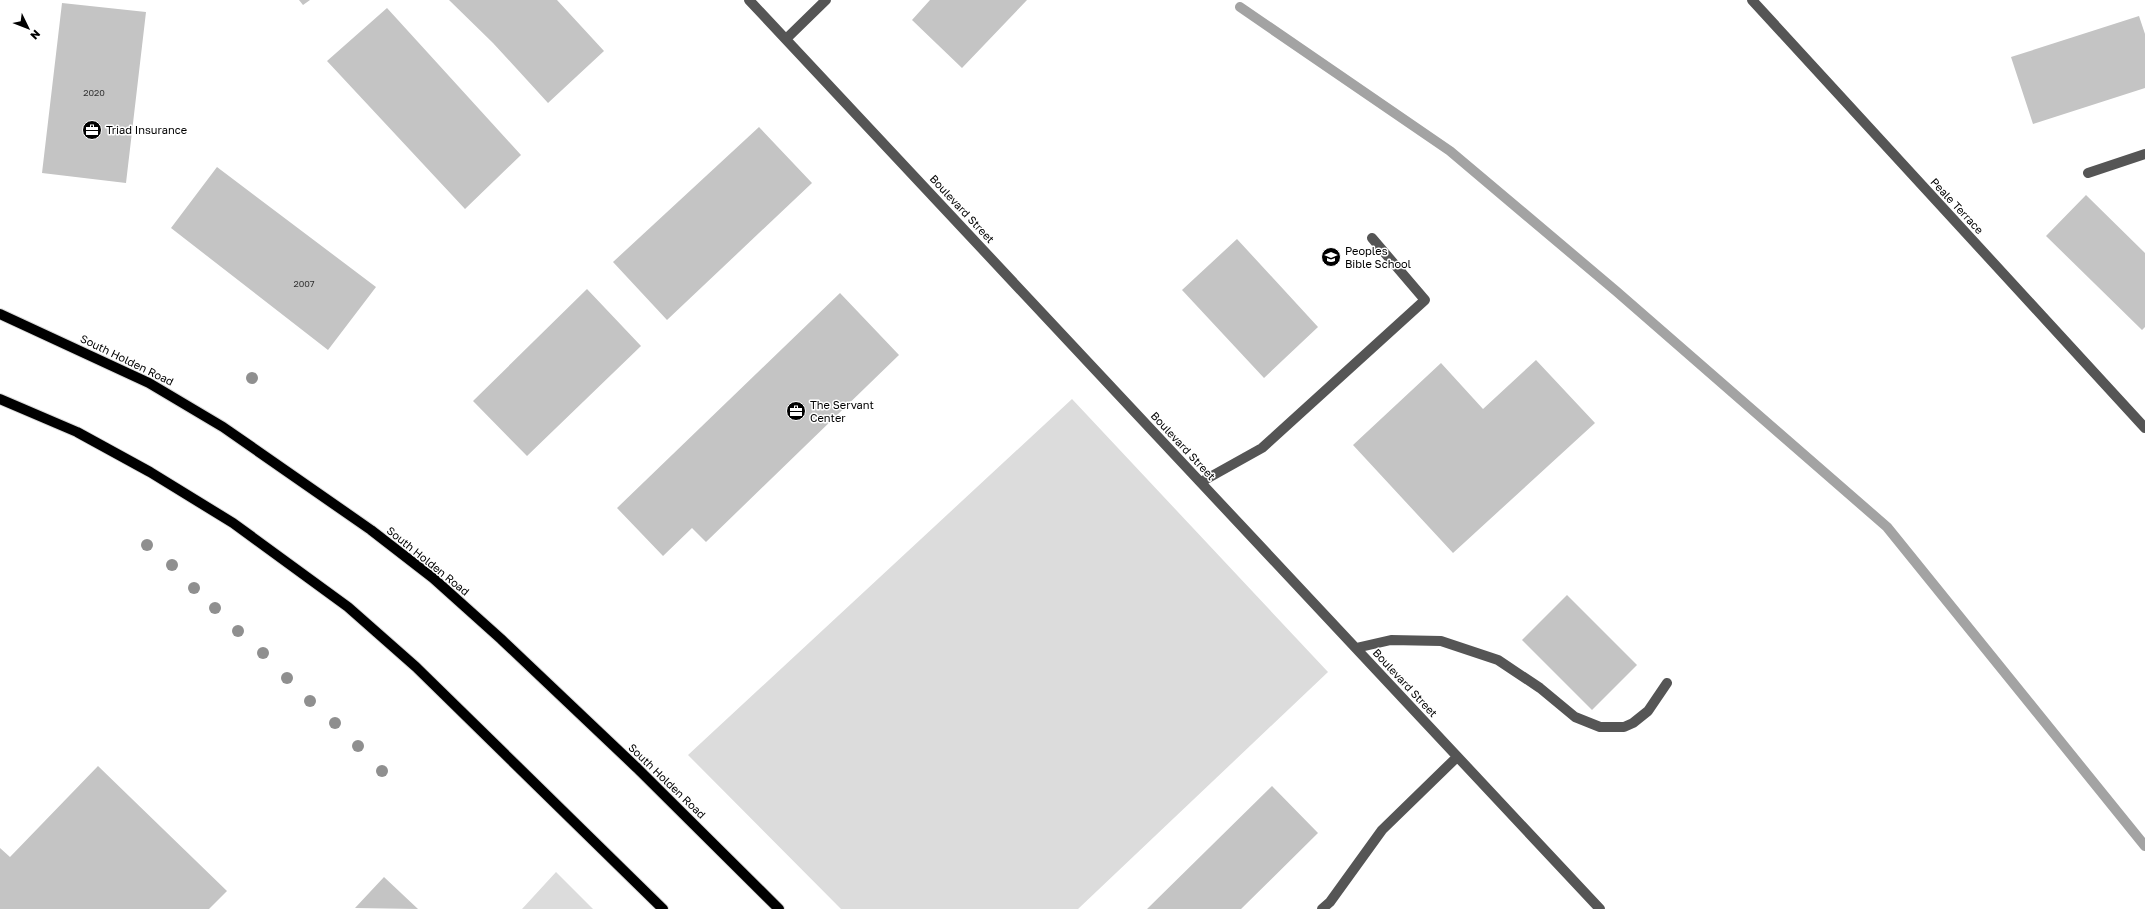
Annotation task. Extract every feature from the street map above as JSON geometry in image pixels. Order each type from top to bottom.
[{"type":"main road","name":"South Holden Road","points":[[0,314],[149,383],[223,427],[371,530],[433,578],[501,639],[637,768],[780,909]]},
{"type":"main road","points":[[0,399],[77,432],[150,472],[233,523],[342,602],[416,667],[663,909]]},
{"type":"street","name":"Boulevard Street","points":[[749,0],[1600,909]]},
{"type":"street","points":[[786,39],[826,0]]},
{"type":"street","name":"Peale Terrace","points":[[1752,0],[2145,428]]},
{"type":"street","points":[[2088,173],[2145,154]]},
{"type":"street","points":[[1201,482],[1262,448],[1425,300],[1372,238]]},
{"type":"street","points":[[1356,648],[1391,640],[1441,641],[1498,660],[1540,688],[1575,717],[1600,727],[1624,727],[1633,723],[1648,711],[1667,682]]},
{"type":"street","points":[[1322,909],[1330,902],[1382,830],[1457,757]]},
{"type":"shaded area","points":[[1072,399],[1328,672],[1078,909],[841,909],[688,755]]},
{"type":"shaded area","points":[[556,872],[593,909],[522,909]]},
{"type":"building","points":[[299,0],[310,0],[303,5]]},
{"type":"building","points":[[449,0],[557,0],[604,51],[548,103],[493,43]]},
{"type":"building","points":[[930,0],[1027,0],[962,68],[912,20]]},
{"type":"building","points":[[62,3],[146,12],[126,183],[42,173]]},
{"type":"building","points":[[387,8],[521,155],[465,209],[327,61]]},
{"type":"building","points":[[2139,16],[2145,34],[2145,88],[2033,124],[2011,57]]},
{"type":"building","points":[[759,127],[812,183],[667,320],[613,262]]},
{"type":"building","points":[[217,167],[376,287],[328,350],[171,228]]},
{"type":"building","points":[[2086,195],[2145,253],[2145,327],[2142,330],[2046,236]]},
{"type":"building","points":[[1237,239],[1318,327],[1264,378],[1182,290]]},
{"type":"building","points":[[587,289],[641,346],[527,456],[473,401]]},
{"type":"building","points":[[840,293],[899,355],[706,542],[692,528],[663,556],[617,508]]},
{"type":"building","points":[[1536,360],[1595,423],[1453,553],[1353,445],[1441,363],[1483,409]]},
{"type":"building","points":[[1567,595],[1637,665],[1592,710],[1522,640]]},
{"type":"building","points":[[98,766],[227,891],[209,909],[0,909],[0,848],[10,857]]},
{"type":"building","points":[[1272,786],[1318,833],[1241,909],[1147,909]]},
{"type":"building","points":[[384,877],[418,909],[355,908]]},
{"type":"waterway","points":[[1240,7],[1450,151],[1616,291],[1887,527],[2145,846]]},
{"type":"place","name":"Triad Insurance","points":[[92,130]]},
{"type":"place","name":"Peoples Bible School","points":[[1331,257]]},
{"type":"place","name":"The Servant Center","points":[[796,411]]}]
